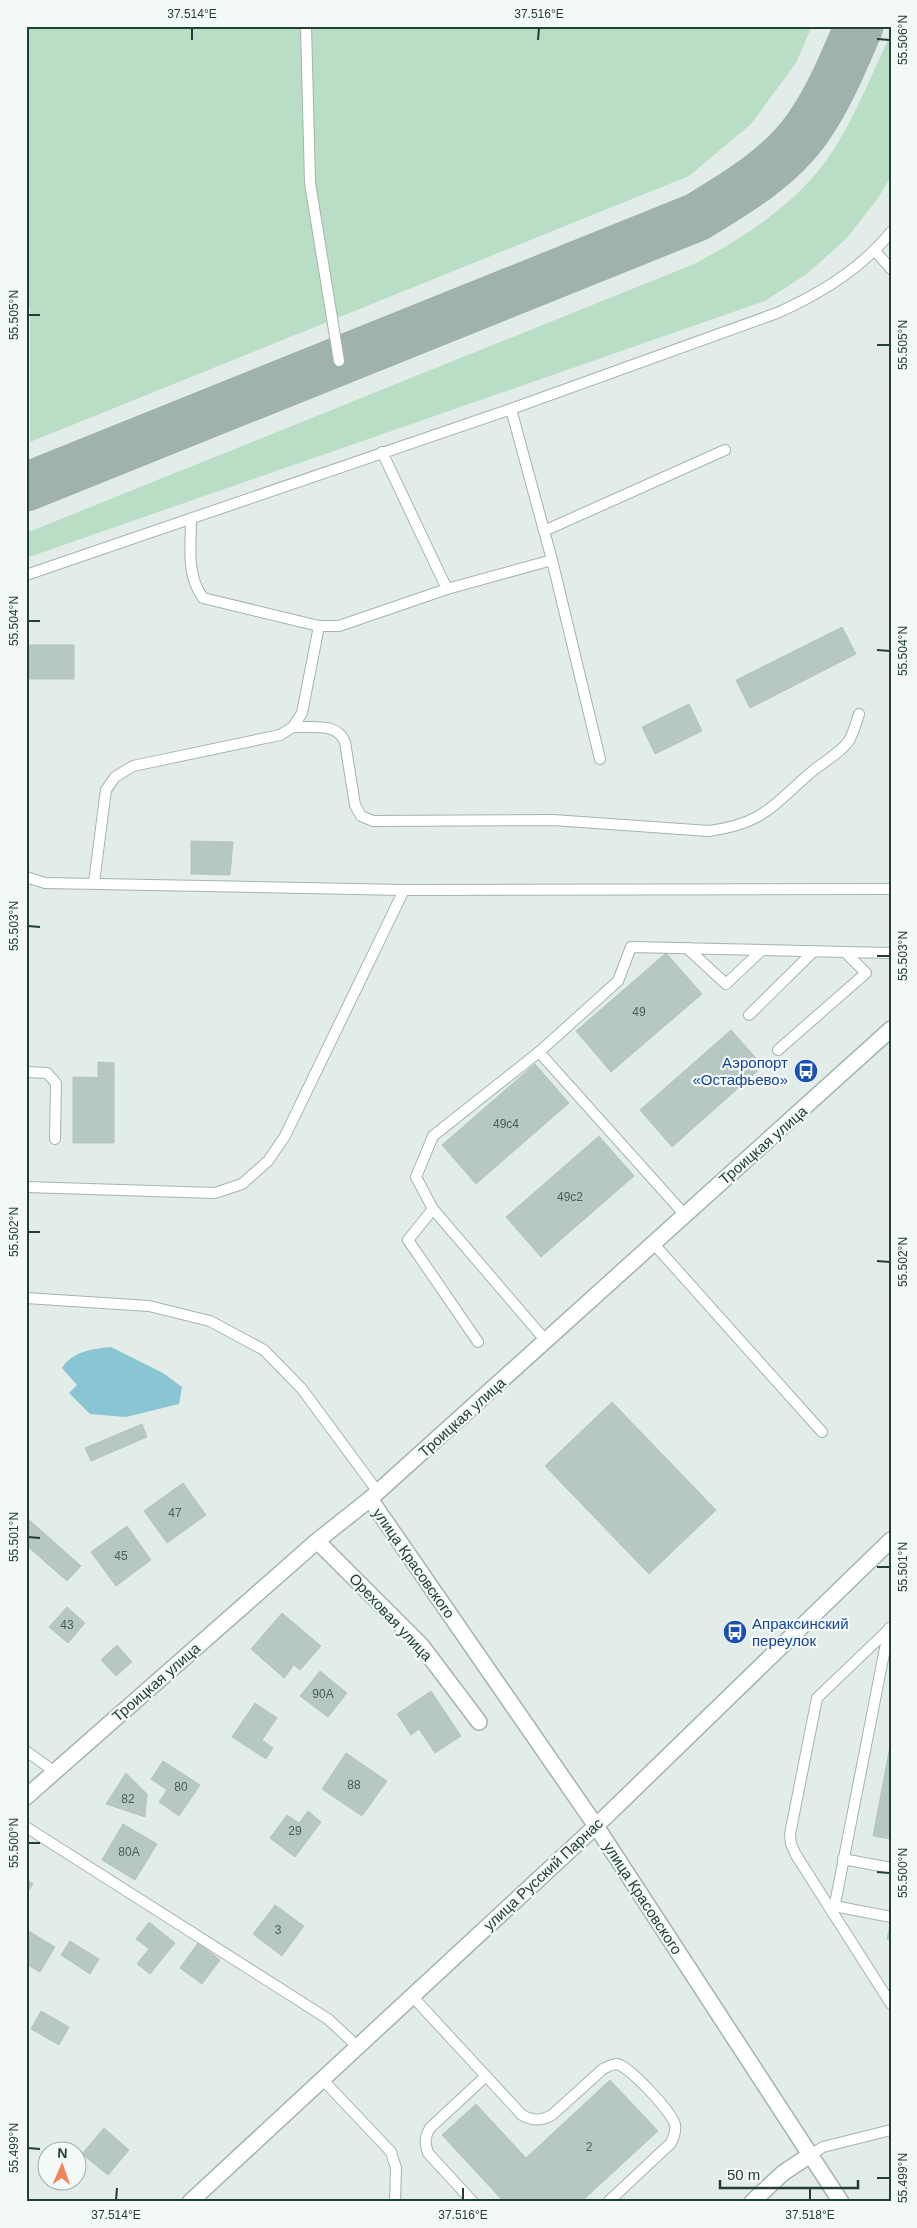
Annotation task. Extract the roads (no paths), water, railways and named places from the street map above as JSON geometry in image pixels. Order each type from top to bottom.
[{"type":"street","name":"Троицкая улица","points":[[26,1797],[317,1541],[374,1496],[891,1029]]},
{"type":"street","name":"улица Красовского","points":[[374,1496],[596,1826],[841,2202]]},
{"type":"street","name":"улица Русский Парнас","points":[[190,2202],[596,1826],[891,1540]]},
{"type":"street","name":"Ореховая улица","points":[[317,1541],[421,1645],[479,1722]]},
{"type":"street","points":[[752,2202],[783,2173],[810,2155]]},
{"type":"lane","points":[[306,26],[310,184],[338,361]]},
{"type":"lane","points":[[26,575],[511,409],[784,310],[806,300],[836,282],[876,251],[891,232]]},
{"type":"lane","points":[[876,251],[891,269]]},
{"type":"lane","points":[[511,409],[552,560],[600,760]]},
{"type":"lane","points":[[544,531],[725,450]]},
{"type":"lane","points":[[382,452],[448,589]]},
{"type":"lane","points":[[191,519],[191,573],[195,587],[203,598],[319,626],[339,626],[448,589],[552,560]]},
{"type":"lane","points":[[94,882],[106,790],[115,777],[133,766],[280,735],[293,727],[302,713],[319,626]]},
{"type":"lane","points":[[293,727],[335,728],[342,733],[355,805],[361,816],[373,820],[553,820],[709,831],[730,828],[750,821],[772,808],[814,770],[848,743],[859,714]]},
{"type":"lane","points":[[26,876],[46,883],[94,882],[404,890],[891,889]]},
{"type":"lane","points":[[26,1187],[216,1193],[242,1184],[268,1161],[285,1136],[404,890]]},
{"type":"lane","points":[[546,1340],[433,1210],[416,1177],[433,1136],[539,1052],[618,981],[632,947],[889,953]]},
{"type":"lane","points":[[687,948],[726,984],[762,950]]},
{"type":"lane","points":[[749,1015],[814,952]]},
{"type":"lane","points":[[778,1050],[866,973],[846,953]]},
{"type":"lane","points":[[539,1052],[684,1215]]},
{"type":"lane","points":[[26,1072],[48,1073],[56,1083],[55,1139]]},
{"type":"lane","points":[[433,1210],[408,1240],[478,1342]]},
{"type":"lane","points":[[653,1243],[822,1432]]},
{"type":"lane","points":[[26,1298],[149,1306],[210,1322],[264,1350],[302,1390],[374,1496]]},
{"type":"lane","points":[[834,1910],[889,1628]]},
{"type":"lane","points":[[889,1628],[820,1694],[815,1703],[790,1840],[796,1855],[834,1910],[891,2004]]},
{"type":"lane","points":[[26,1751],[55,1772]]},
{"type":"lane","points":[[26,1827],[328,2020],[357,2046]]},
{"type":"lane","points":[[844,1859],[891,1868]]},
{"type":"lane","points":[[834,1910],[891,1917]]},
{"type":"lane","points":[[412,1996],[522,2115],[537,2120],[544,2120],[552,2115],[602,2069],[617,2064],[628,2070],[672,2117],[675,2133],[671,2143],[608,2202]]},
{"type":"lane","points":[[473,2202],[428,2153],[425,2136],[430,2128],[486,2076]]},
{"type":"lane","points":[[322,2078],[391,2152],[396,2168],[395,2202]]},
{"type":"lane","points":[[810,2155],[823,2147],[891,2130]]},
{"type":"water","points":[[111,1347],[163,1373],[182,1387],[179,1404],[126,1417],[90,1414],[69,1393],[77,1385],[62,1368],[66,1362],[77,1354]]},
{"type":"place","name":"Аэропорт «Остафьево»","points":[[806,1071]]},
{"type":"place","name":"Апраксинский переулок","points":[[735,1632]]}]
